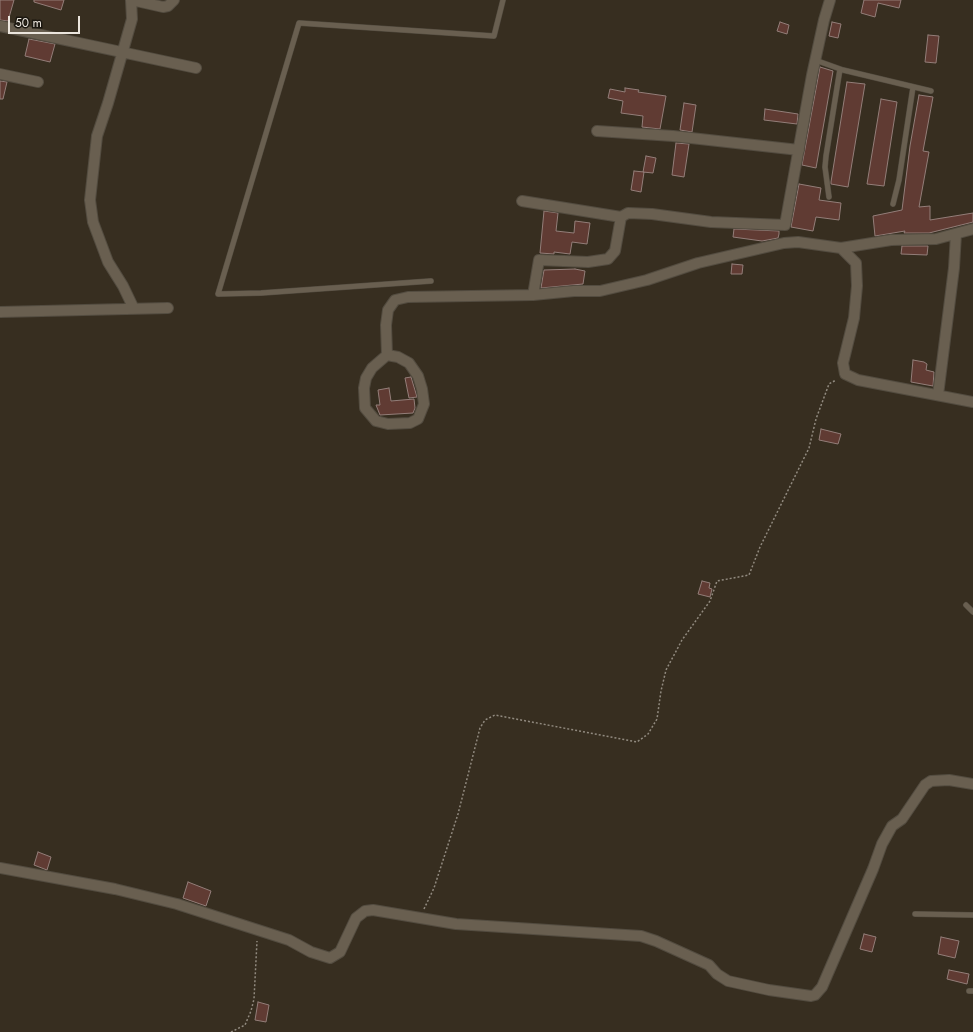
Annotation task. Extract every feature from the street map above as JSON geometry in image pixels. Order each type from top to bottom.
[{"type":"street","points":[[134,309],[123,286],[108,262],[93,222],[90,200],[97,136],[132,19],[131,0],[162,7],[168,6],[174,0]]},
{"type":"street","points":[[784,243],[785,225],[815,60],[830,0]]},
{"type":"street","points":[[0,26],[196,68]]},
{"type":"street","points":[[0,74],[38,82]]},
{"type":"street","points":[[597,131],[673,136],[799,150]]},
{"type":"street","points":[[522,201],[620,217],[628,213],[638,213],[711,222],[785,225]]},
{"type":"street","points":[[533,295],[539,260],[598,262],[612,256],[615,251],[620,217]]},
{"type":"street","points":[[387,355],[386,325],[388,310],[395,300],[408,297],[533,295],[574,291],[600,291],[624,286],[698,263],[784,243],[804,242],[841,248],[891,240],[936,239],[973,229]]},
{"type":"street","points":[[938,395],[954,268],[956,234]]},
{"type":"street","points":[[841,248],[856,263],[857,286],[854,318],[843,363],[845,374],[858,380],[973,402]]},
{"type":"street","points":[[0,312],[168,308]]},
{"type":"street","points":[[387,355],[408,363],[418,376],[424,404],[418,418],[410,423],[388,424],[376,421],[365,408],[364,388],[366,378],[372,368],[387,355]]},
{"type":"street","points":[[0,868],[115,889],[177,904],[289,940],[311,952],[330,958],[340,952],[356,918],[365,911],[373,910],[456,924],[641,936],[656,941],[709,965],[717,974],[728,981],[769,990],[812,996],[815,995],[822,987],[873,869],[882,844],[892,826],[902,819],[925,785],[931,781],[949,780],[973,784]]},
{"type":"lane","points":[[431,282],[261,293],[218,294],[299,23],[494,36],[503,0]]},
{"type":"lane","points":[[815,60],[840,69],[931,91]]},
{"type":"lane","points":[[829,197],[825,167],[840,69]]},
{"type":"lane","points":[[893,204],[899,180],[913,87]]},
{"type":"lane","points":[[966,605],[973,612]]},
{"type":"lane","points":[[915,914],[973,915]]},
{"type":"path","points":[[420,918],[434,888],[458,814],[480,728],[486,720],[496,715],[637,742],[648,734],[657,719],[666,670],[682,640],[710,601],[717,581],[749,575],[760,547],[809,448],[816,419],[829,384],[845,374]]},
{"type":"path","points":[[231,1032],[245,1025],[251,1011],[254,999],[257,930]]},
{"type":"building","points":[[0,0],[14,0],[8,21],[0,20]]},
{"type":"building","points":[[34,0],[64,0],[61,10],[34,2]]},
{"type":"building","points":[[864,0],[901,0],[899,8],[878,3],[875,17],[861,13]]},
{"type":"building","points":[[780,22],[789,25],[787,34],[777,31]]},
{"type":"building","points":[[832,22],[841,24],[838,38],[829,36]]},
{"type":"building","points":[[928,35],[939,36],[936,63],[925,62]]},
{"type":"building","points":[[29,39],[55,44],[50,62],[25,56]]},
{"type":"building","points":[[820,67],[833,71],[816,168],[802,165]]},
{"type":"building","points":[[0,81],[7,82],[3,99],[0,99]]},
{"type":"building","points":[[847,82],[865,84],[848,187],[831,184]]},
{"type":"building","points":[[625,88],[639,90],[638,92],[666,96],[660,129],[642,127],[643,116],[621,113],[623,101],[608,98],[610,89],[625,92]]},
{"type":"building","points":[[919,95],[933,97],[923,151],[929,152],[919,207],[930,206],[930,220],[973,213],[973,222],[929,233],[904,233],[905,231],[875,236],[873,216],[902,210],[910,146]]},
{"type":"building","points":[[881,99],[897,102],[884,186],[867,184]]},
{"type":"building","points":[[684,103],[696,105],[692,132],[680,130]]},
{"type":"building","points":[[765,109],[798,114],[797,124],[764,120]]},
{"type":"building","points":[[676,143],[689,144],[684,177],[672,175]]},
{"type":"building","points":[[646,156],[656,158],[653,173],[643,172]]},
{"type":"building","points":[[634,171],[644,172],[641,192],[631,190]]},
{"type":"building","points":[[799,184],[821,188],[819,200],[841,203],[839,220],[816,217],[813,231],[791,227]]},
{"type":"building","points":[[544,211],[558,213],[556,231],[574,233],[575,221],[590,223],[587,244],[572,242],[570,254],[554,252],[554,254],[540,253]]},
{"type":"building","points":[[734,229],[779,231],[779,234],[778,238],[762,241],[733,237]]},
{"type":"building","points":[[902,246],[928,246],[927,255],[901,254]]},
{"type":"building","points":[[732,264],[743,265],[742,274],[731,274]]},
{"type":"building","points":[[575,269],[585,271],[583,284],[541,288],[544,270]]},
{"type":"building","points":[[913,360],[924,362],[927,364],[926,370],[934,372],[933,386],[911,382]]},
{"type":"building","points":[[411,377],[417,397],[409,398],[405,378]]},
{"type":"building","points":[[389,388],[391,401],[414,399],[415,408],[413,413],[380,415],[376,405],[380,405],[378,390]]},
{"type":"building","points":[[821,429],[841,434],[838,444],[819,440]]},
{"type":"building","points":[[702,581],[710,583],[709,588],[712,589],[710,597],[698,594]]},
{"type":"building","points":[[38,852],[51,857],[47,870],[34,865]]},
{"type":"building","points":[[188,882],[211,891],[206,906],[183,898]]},
{"type":"building","points":[[864,934],[876,937],[872,952],[860,949]]},
{"type":"building","points":[[941,937],[959,941],[955,958],[938,954]]},
{"type":"building","points":[[949,970],[969,974],[967,984],[947,979]]},
{"type":"building","points":[[258,1002],[269,1005],[266,1022],[255,1020]]}]
